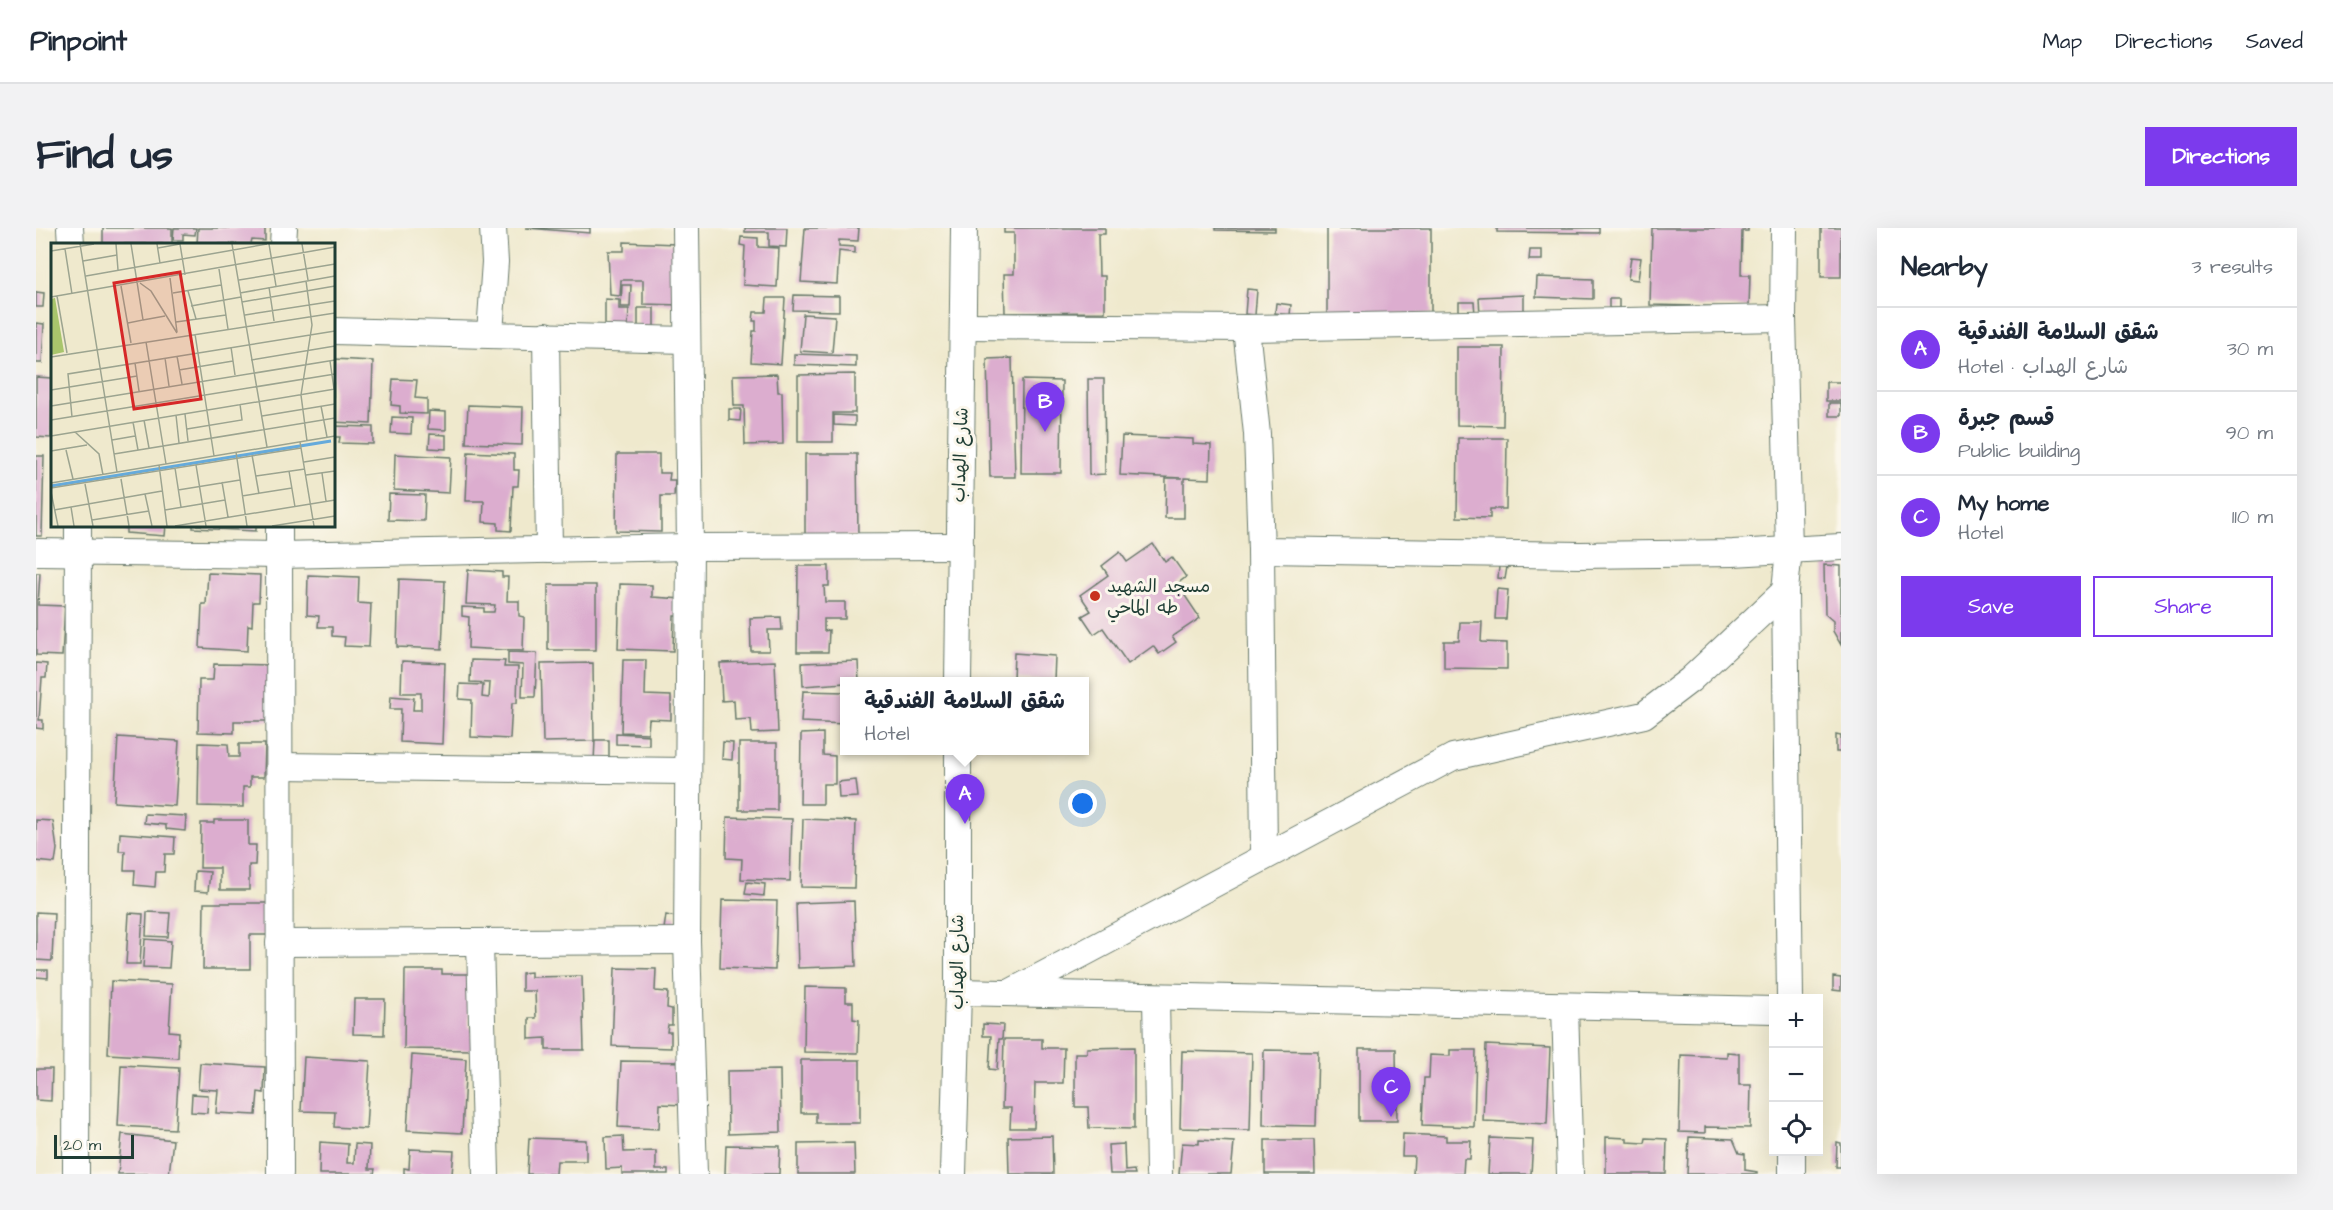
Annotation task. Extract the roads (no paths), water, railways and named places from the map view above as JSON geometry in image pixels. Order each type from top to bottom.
[{"type":"street","points":[[70,228],[71,243]]},
{"type":"street","points":[[490,333],[495,262],[494,228]]},
{"type":"street","points":[[686,228],[690,547],[687,941],[694,1174]]},
{"type":"street","name":"شارع الهداب","points":[[958,677],[964,228]]},
{"type":"street","points":[[1784,228],[1783,318],[1789,549],[1785,591],[1790,994]]},
{"type":"street","points":[[964,326],[1246,328],[1783,318]]},
{"type":"street","points":[[1246,328],[1257,434],[1261,550],[1264,857]]},
{"type":"street","points":[[334,331],[490,333],[686,340]]},
{"type":"street","points":[[546,335],[549,550]]},
{"type":"street","points":[[76,1174],[78,526]]},
{"type":"street","points":[[279,526],[280,1174]]},
{"type":"street","points":[[36,552],[278,555],[690,547],[958,546]]},
{"type":"street","points":[[1261,550],[1580,555],[1841,547]]},
{"type":"street","points":[[1008,993],[1453,757],[1644,716],[1690,680],[1785,591]]},
{"type":"street","name":"شارع الهداب","points":[[953,1174],[958,992],[958,755]]},
{"type":"street","points":[[280,766],[687,771]]},
{"type":"street","points":[[279,943],[687,941]]},
{"type":"street","points":[[480,943],[486,1174]]},
{"type":"street","points":[[958,992],[1769,1011]]},
{"type":"street","points":[[1156,997],[1159,1174]]},
{"type":"street","points":[[1565,1007],[1570,1174]]},
{"type":"street","points":[[1792,1156],[1792,1174]]},
{"type":"place","name":"قسم جبرة","points":[[1045,432]]},
{"type":"place","name":"مسجد الشهيد طه الماحي","points":[[1095,596]]},
{"type":"place","name":"شقق السلامة الفندقية","points":[[965,824]]},
{"type":"place","name":"My home","points":[[1391,1117]]}]
